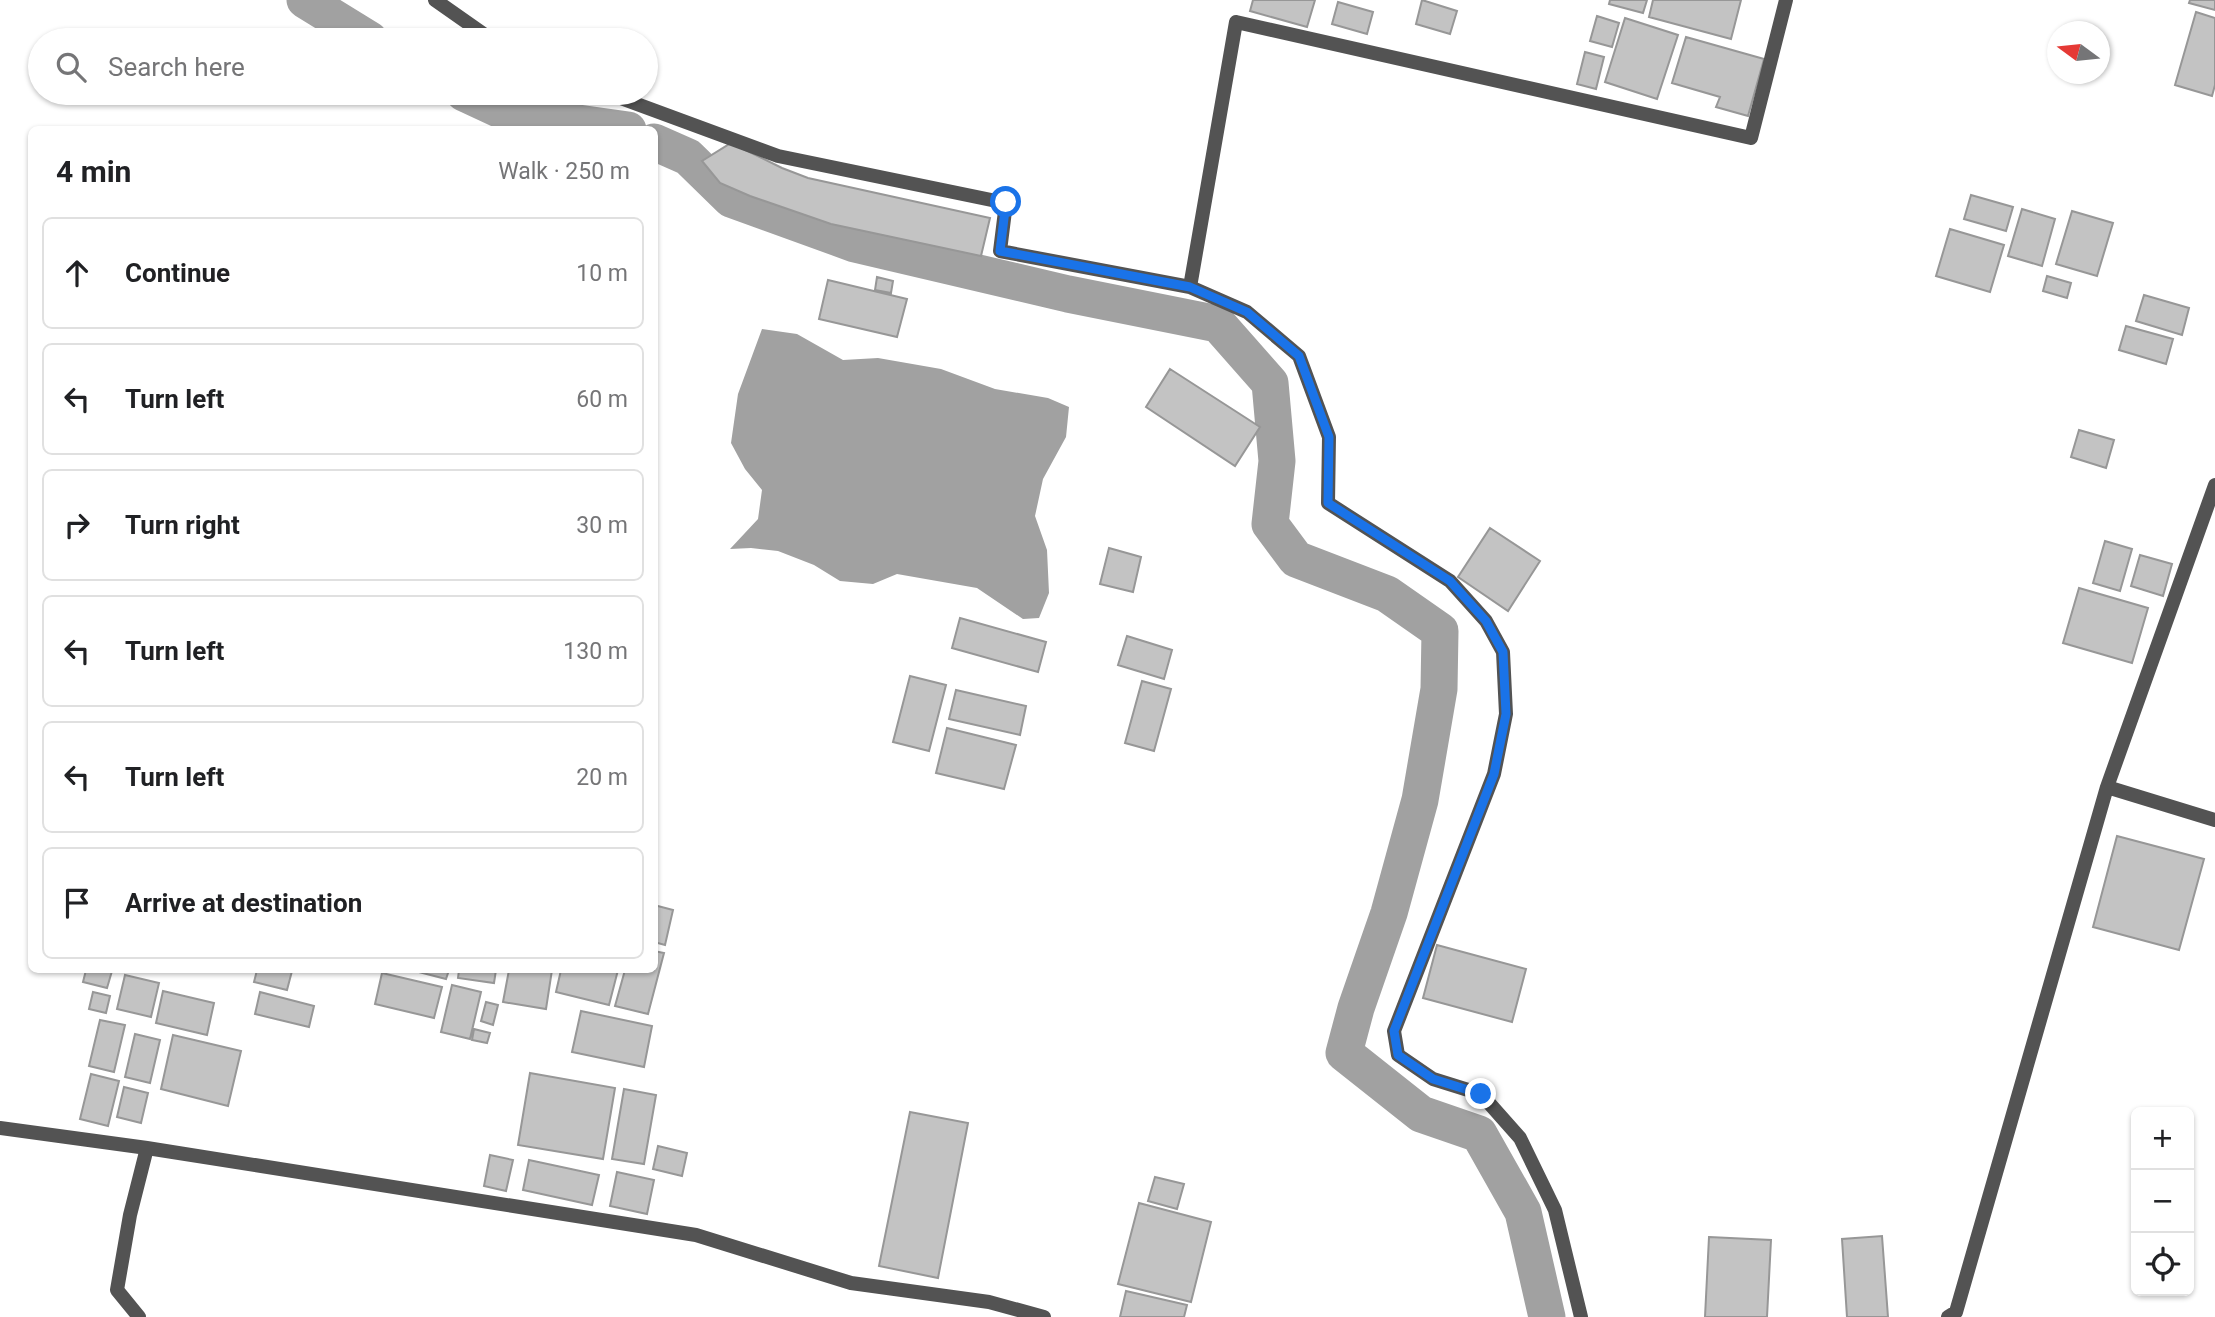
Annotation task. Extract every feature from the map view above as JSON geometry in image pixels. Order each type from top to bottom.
[{"type":"street","points":[[435,0],[475,28]]},
{"type":"street","points":[[1190,287],[1236,22],[1751,138],[1786,0]]},
{"type":"street","points":[[640,105],[778,156],[1006,202],[1000,251],[1190,287],[1247,312],[1299,356],[1329,437],[1328,503],[1450,581],[1486,621],[1503,652],[1506,714],[1494,774],[1394,1031],[1398,1055],[1433,1079],[1481,1094],[1520,1138],[1555,1210],[1581,1317]]},
{"type":"street","points":[[1948,1317],[1955,1312],[2108,788],[2215,485]]},
{"type":"street","points":[[2108,788],[2215,820]]},
{"type":"street","points":[[0,1128],[147,1148],[696,1236],[851,1283],[989,1302],[1044,1317]]},
{"type":"street","points":[[139,1317],[117,1290],[130,1215],[147,1148]]},
{"type":"shaded area","points":[[762,329],[797,334],[843,360],[878,358],[941,369],[995,389],[1048,398],[1069,407],[1066,437],[1043,479],[1035,516],[1047,550],[1049,593],[1039,618],[1023,619],[977,588],[897,574],[873,584],[840,581],[814,565],[778,551],[730,549],[758,519],[762,490],[745,469],[731,443],[738,394]]},
{"type":"building","points":[[1253,0],[1315,0],[1307,27],[1250,11]]},
{"type":"building","points":[[1422,0],[1457,11],[1450,34],[1416,24]]},
{"type":"building","points":[[1610,0],[1647,0],[1643,13],[1609,4]]},
{"type":"building","points":[[1653,0],[1741,0],[1731,39],[1649,17]]},
{"type":"building","points":[[2190,0],[2215,0],[2215,10],[2189,3]]},
{"type":"building","points":[[1338,2],[1373,12],[1367,34],[1332,24]]},
{"type":"building","points":[[2196,12],[2215,18],[2215,85],[2212,96],[2175,85]]},
{"type":"building","points":[[1597,16],[1619,23],[1612,47],[1590,41]]},
{"type":"building","points":[[1625,18],[1678,35],[1657,99],[1605,82]]},
{"type":"building","points":[[1686,37],[1764,59],[1748,116],[1716,107],[1720,97],[1672,83]]},
{"type":"building","points":[[1585,52],[1604,57],[1596,89],[1577,84]]},
{"type":"building","points":[[731,143],[808,178],[990,218],[981,256],[831,224],[720,183],[702,161]]},
{"type":"building","points":[[1971,195],[2013,207],[2006,231],[1964,219]]},
{"type":"building","points":[[2022,209],[2055,219],[2042,266],[2008,256]]},
{"type":"building","points":[[2072,211],[2113,223],[2097,276],[2056,264]]},
{"type":"building","points":[[1950,229],[2004,245],[1990,292],[1936,276]]},
{"type":"building","points":[[2047,276],[2071,283],[2067,298],[2043,291]]},
{"type":"building","points":[[877,277],[893,281],[891,293],[875,290]]},
{"type":"building","points":[[828,280],[907,299],[897,337],[819,319]]},
{"type":"building","points":[[2144,295],[2189,308],[2182,335],[2136,321]]},
{"type":"building","points":[[2126,326],[2173,339],[2166,364],[2119,350]]},
{"type":"building","points":[[1170,369],[1260,427],[1235,466],[1146,407]]},
{"type":"building","points":[[2079,430],[2114,440],[2106,468],[2071,457]]},
{"type":"building","points":[[1490,528],[1540,561],[1508,611],[1458,577]]},
{"type":"building","points":[[2105,541],[2132,549],[2120,591],[2093,583]]},
{"type":"building","points":[[1109,548],[1141,557],[1133,592],[1100,584]]},
{"type":"building","points":[[2140,555],[2172,564],[2163,596],[2131,586]]},
{"type":"building","points":[[2079,588],[2148,608],[2132,663],[2063,643]]},
{"type":"building","points":[[960,618],[1046,642],[1038,672],[952,648]]},
{"type":"building","points":[[1127,636],[1172,650],[1164,679],[1118,665]]},
{"type":"building","points":[[910,676],[946,685],[929,751],[893,742]]},
{"type":"building","points":[[1142,681],[1171,689],[1154,751],[1125,743]]},
{"type":"building","points":[[956,690],[1026,706],[1020,735],[949,719]]},
{"type":"building","points":[[947,728],[1016,745],[1004,789],[936,773]]},
{"type":"building","points":[[2117,836],[2204,859],[2179,950],[2093,927]]},
{"type":"building","points":[[658,906],[673,910],[665,945],[658,943]]},
{"type":"building","points":[[1437,945],[1526,969],[1512,1022],[1423,998]]},
{"type":"building","points":[[658,952],[664,953],[648,1014],[615,1006],[624,973],[658,973]]},
{"type":"building","points":[[85,973],[111,973],[107,988],[83,982]]},
{"type":"building","points":[[256,973],[291,973],[287,990],[254,982]]},
{"type":"building","points":[[382,973],[442,987],[434,1018],[375,1004]]},
{"type":"building","points":[[423,973],[448,973],[446,979]]},
{"type":"building","points":[[459,973],[496,973],[494,983],[458,978]]},
{"type":"building","points":[[508,973],[552,973],[546,1009],[503,1002]]},
{"type":"building","points":[[560,973],[617,973],[609,1005],[556,992]]},
{"type":"building","points":[[125,975],[159,983],[151,1017],[117,1009]]},
{"type":"building","points":[[452,985],[481,992],[470,1039],[441,1032]]},
{"type":"building","points":[[163,991],[214,1003],[207,1035],[156,1023]]},
{"type":"building","points":[[93,992],[110,996],[106,1013],[89,1009]]},
{"type":"building","points":[[260,992],[314,1006],[309,1027],[255,1014]]},
{"type":"building","points":[[486,1002],[498,1005],[493,1025],[481,1021]]},
{"type":"building","points":[[581,1011],[652,1026],[644,1067],[572,1052]]},
{"type":"building","points":[[100,1020],[125,1025],[114,1072],[89,1066]]},
{"type":"building","points":[[474,1029],[490,1033],[487,1043],[472,1040]]},
{"type":"building","points":[[135,1034],[160,1040],[150,1083],[125,1077]]},
{"type":"building","points":[[173,1035],[241,1051],[228,1106],[161,1089]]},
{"type":"building","points":[[530,1073],[615,1088],[603,1159],[518,1145]]},
{"type":"building","points":[[91,1074],[119,1081],[108,1126],[80,1119]]},
{"type":"building","points":[[124,1087],[148,1093],[141,1123],[117,1117]]},
{"type":"building","points":[[624,1089],[656,1095],[644,1164],[612,1159]]},
{"type":"building","points":[[910,1112],[968,1123],[938,1278],[879,1266]]},
{"type":"building","points":[[658,1146],[687,1153],[682,1176],[653,1169]]},
{"type":"building","points":[[490,1155],[513,1160],[506,1191],[484,1186]]},
{"type":"building","points":[[529,1160],[599,1175],[592,1205],[523,1190]]},
{"type":"building","points":[[617,1172],[654,1180],[647,1214],[610,1206]]},
{"type":"building","points":[[1155,1177],[1184,1184],[1177,1209],[1148,1201]]},
{"type":"building","points":[[1139,1203],[1211,1222],[1191,1302],[1118,1284]]},
{"type":"building","points":[[1882,1236],[1888,1317],[1847,1317],[1842,1239]]},
{"type":"building","points":[[1709,1237],[1771,1240],[1767,1317],[1705,1317]]},
{"type":"building","points":[[1126,1291],[1187,1305],[1184,1317],[1120,1317]]},
{"type":"waterway","points":[[305,0],[350,28]]},
{"type":"waterway","points":[[490,105],[507,113],[600,126]]},
{"type":"waterway","points":[[658,144],[688,157],[731,199],[855,244],[1068,294],[1218,324],[1270,383],[1277,461],[1270,524],[1296,559],[1387,594],[1440,631],[1439,689],[1420,800],[1389,913],[1356,1008],[1344,1053],[1421,1114],[1479,1134],[1523,1212],[1547,1317]]},
{"type":"route","points":[[1006,202],[1000,251],[1190,287],[1247,312],[1299,356],[1329,437],[1328,503],[1450,581],[1486,621],[1503,652],[1506,714],[1494,774],[1394,1031],[1398,1055],[1433,1079],[1481,1094]]}]
